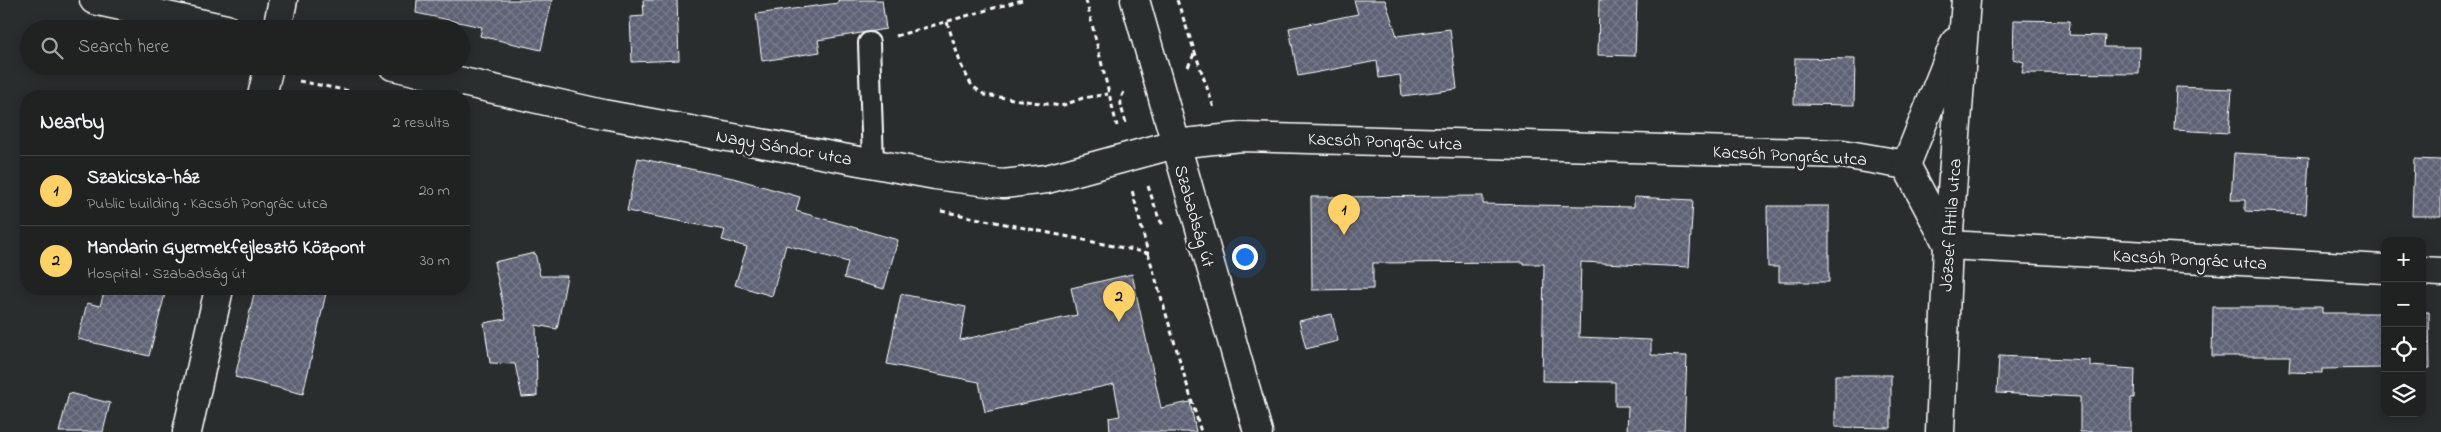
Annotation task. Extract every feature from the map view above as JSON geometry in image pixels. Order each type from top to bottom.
[{"type":"street","points":[[94,0],[185,20]]},
{"type":"street","points":[[279,20],[283,0]]},
{"type":"street","name":"Szabadság út","points":[[1135,0],[1258,432]]},
{"type":"street","name":"József Attila utca","points":[[1906,165],[1965,9]]},
{"type":"street","name":"József Attila utca","points":[[1940,432],[1948,245],[1965,9]]},
{"type":"street","points":[[263,90],[266,75]]},
{"type":"street","name":"Nagy Sándor utca","points":[[432,75],[603,114],[936,175],[1003,184],[1046,179],[1175,144]]},
{"type":"street","name":"Kacsóh Pongrác utca","points":[[1175,144],[1241,137],[1813,153],[1843,154],[1906,165]]},
{"type":"street","points":[[1906,165],[1948,245]]},
{"type":"street","name":"Kacsóh Pongrác utca","points":[[1948,245],[2381,269]]},
{"type":"street","points":[[2426,271],[2441,272]]},
{"type":"street","points":[[186,432],[218,295]]},
{"type":"lane","points":[[869,43],[873,163]]},
{"type":"path","points":[[869,43],[1022,0]]},
{"type":"path","points":[[1086,0],[1108,94],[1119,130]]},
{"type":"path","points":[[1178,0],[1195,52]]},
{"type":"path","points":[[947,22],[961,65],[972,86],[985,95],[1061,106],[1083,98],[1108,94]]},
{"type":"path","points":[[1148,254],[1202,432]]},
{"type":"building","points":[[417,0],[552,0],[541,50],[480,36],[482,27],[470,24],[470,20],[449,20],[416,13]]},
{"type":"building","points":[[643,0],[677,0],[679,60],[632,62],[630,17],[644,16]]},
{"type":"building","points":[[838,0],[882,0],[886,29],[818,40],[820,52],[762,61],[756,14],[838,3]]},
{"type":"building","points":[[1354,0],[1385,0],[1397,36],[1450,29],[1457,89],[1402,96],[1400,75],[1379,78],[1377,61],[1298,76],[1289,28],[1358,14]]},
{"type":"building","points":[[1599,0],[1637,0],[1635,56],[1598,55]]},
{"type":"building","points":[[2014,20],[2070,21],[2069,35],[2105,36],[2104,47],[2140,47],[2139,74],[2022,73],[2024,62],[2013,59]]},
{"type":"building","points":[[1795,58],[1855,59],[1854,105],[1794,104]]},
{"type":"building","points":[[2176,87],[2232,89],[2229,133],[2174,130]]},
{"type":"building","points":[[2234,153],[2309,157],[2306,214],[2245,211],[2245,200],[2231,200]]},
{"type":"building","points":[[638,158],[733,178],[800,197],[796,211],[898,240],[884,289],[844,278],[848,262],[786,245],[772,296],[735,285],[747,247],[722,240],[725,230],[627,211]]},
{"type":"building","points":[[2414,159],[2441,160],[2441,216],[2412,216]]},
{"type":"building","points":[[1483,196],[1483,204],[1634,207],[1634,197],[1693,200],[1689,267],[1581,262],[1579,337],[1651,340],[1651,355],[1687,356],[1684,432],[1627,432],[1628,406],[1615,406],[1615,382],[1542,381],[1544,264],[1523,264],[1523,262],[1373,263],[1373,289],[1312,290],[1311,197]]},
{"type":"building","points":[[1767,206],[1829,206],[1829,282],[1779,282],[1779,267],[1768,267]]},
{"type":"building","points":[[535,253],[540,276],[567,276],[557,329],[536,325],[537,396],[522,397],[515,364],[490,363],[484,323],[506,319],[494,262]]},
{"type":"building","points":[[1132,274],[1161,408],[1190,402],[1196,432],[1110,432],[1109,418],[1120,416],[1114,384],[985,412],[979,382],[887,364],[901,294],[966,307],[960,340],[1077,315],[1071,288]]},
{"type":"building","points":[[103,295],[165,295],[149,356],[78,339],[87,303],[100,306]]},
{"type":"building","points":[[254,295],[326,295],[303,394],[235,377]]},
{"type":"building","points":[[2213,307],[2322,307],[2322,313],[2381,313],[2381,368],[2322,369],[2322,373],[2289,372],[2290,356],[2212,356]]},
{"type":"building","points":[[2426,312],[2429,312],[2430,368],[2426,368]]},
{"type":"building","points":[[1332,314],[1338,341],[1306,349],[1299,321]]},
{"type":"building","points":[[1999,356],[2090,360],[2090,366],[2135,369],[2134,398],[2131,398],[2131,432],[2080,432],[2080,397],[1997,393]]},
{"type":"building","points":[[1835,375],[1891,375],[1891,428],[1835,427]]},
{"type":"building","points":[[69,393],[110,403],[103,432],[59,432]]},
{"type":"place","name":"Szakicska-ház","points":[[1344,235]]},
{"type":"place","name":"Mandarin Gyermekfejlesztő Központ","points":[[1119,322]]}]
